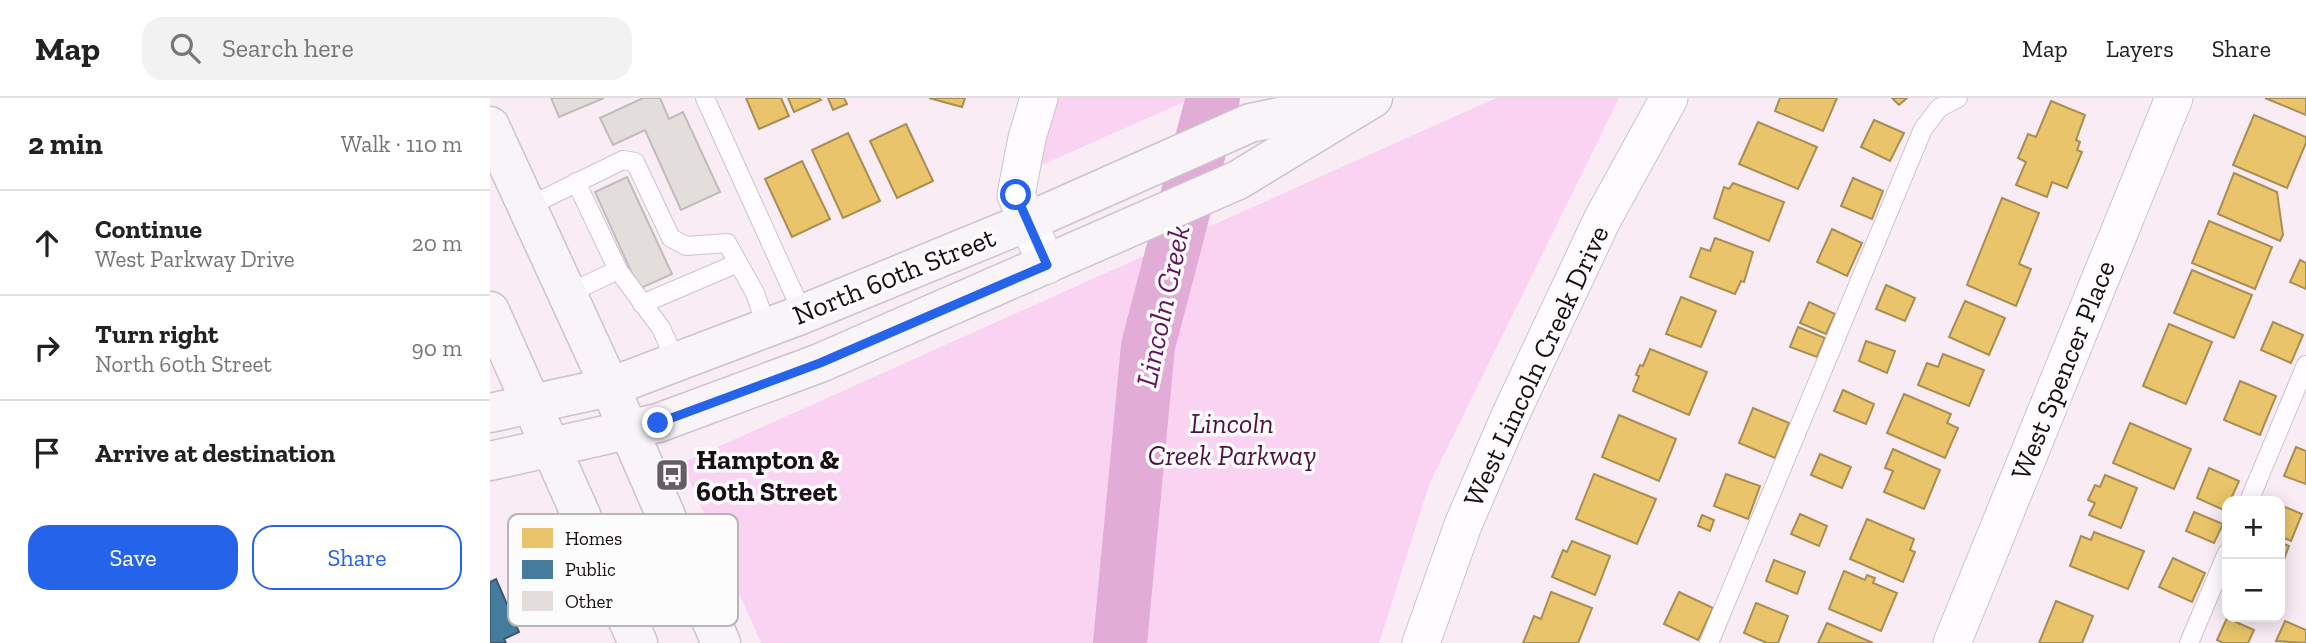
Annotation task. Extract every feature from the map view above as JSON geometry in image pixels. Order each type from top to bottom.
[{"type":"main road","name":"North 60th Street","points":[[490,413],[610,387],[767,328],[1027,222],[1250,124],[1373,98]]},
{"type":"main road","name":"North 60th Street","points":[[490,461],[658,423],[820,363],[1238,180],[1373,98]]},
{"type":"main road","points":[[490,127],[610,387],[665,514]]},
{"type":"main road","points":[[490,311],[581,514]]},
{"type":"main road","points":[[630,626],[638,643]]},
{"type":"main road","points":[[714,626],[721,643]]},
{"type":"street","points":[[1039,98],[1027,138],[1016,195],[1047,265]]},
{"type":"street","name":"West Lincoln Creek Drive","points":[[1422,643],[1464,525],[1509,418],[1602,220],[1669,98]]},
{"type":"street","name":"West Spencer Place","points":[[1951,643],[2174,98]]},
{"type":"lane","points":[[705,98],[803,314]]},
{"type":"lane","points":[[1709,643],[1923,129],[1939,108],[1958,98]]},
{"type":"lane","points":[[527,207],[622,160],[635,162],[671,238],[686,246],[727,243],[755,293],[767,328]]},
{"type":"lane","points":[[576,182],[618,270],[661,328],[676,362]]},
{"type":"lane","points":[[642,304],[738,263]]},
{"type":"lane","points":[[567,294],[618,270]]},
{"type":"lane","points":[[2251,496],[2306,365]]},
{"type":"lane","points":[[2189,643],[2224,559]]},
{"type":"green space","points":[[1053,98],[1193,98],[1028,171]]},
{"type":"green space","name":"Lincoln Creek Parkway","points":[[1496,98],[1619,98],[1429,485],[1379,643],[761,643],[738,591],[738,514],[704,514],[682,463]]},
{"type":"building: Homes","points":[[746,98],[781,98],[789,116],[759,129]]},
{"type":"building: Homes","points":[[788,98],[819,98],[821,100],[794,112]]},
{"type":"building: Homes","points":[[828,98],[844,98],[847,104],[833,110]]},
{"type":"building: Homes","points":[[929,98],[965,98],[962,107]]},
{"type":"building: Homes","points":[[1780,98],[1837,98],[1823,131],[1775,111]]},
{"type":"building: Homes","points":[[1892,98],[1907,98],[1899,105]]},
{"type":"building: Homes","points":[[2265,98],[2306,98],[2306,115]]},
{"type":"building: Homes","points":[[2051,101],[2085,115],[2076,140],[2080,142],[2077,150],[2082,152],[2067,188],[2052,182],[2047,197],[2016,185],[2026,162],[2018,158],[2028,134],[2036,137]]},
{"type":"building: Homes","points":[[2254,115],[2306,137],[2287,188],[2233,165]]},
{"type":"building: Homes","points":[[1874,120],[1904,133],[1890,161],[1861,147]]},
{"type":"building: Homes","points":[[1758,122],[1817,147],[1798,189],[1739,164]]},
{"type":"building: Homes","points":[[906,124],[933,181],[897,198],[870,141]]},
{"type":"building: Homes","points":[[848,133],[880,201],[843,218],[812,150]]},
{"type":"building: Homes","points":[[802,161],[830,219],[792,237],[765,179]]},
{"type":"building: Homes","points":[[2234,173],[2277,192],[2283,235],[2280,241],[2218,214]]},
{"type":"building: Homes","points":[[1853,178],[1883,191],[1872,219],[1841,206]]},
{"type":"building: Homes","points":[[1733,183],[1784,202],[1769,241],[1714,218],[1724,187],[1729,189]]},
{"type":"building: Homes","points":[[2002,198],[2039,213],[2019,264],[2031,269],[2016,306],[1967,285]]},
{"type":"building: Homes","points":[[2209,221],[2272,247],[2255,289],[2192,263]]},
{"type":"building: Homes","points":[[1832,229],[1862,243],[1847,276],[1817,262]]},
{"type":"building: Homes","points":[[1715,238],[1753,252],[1744,282],[1741,281],[1735,294],[1690,277],[1701,248],[1710,251]]},
{"type":"building: Homes","points":[[2300,260],[2306,263],[2306,289],[2290,282]]},
{"type":"building: Homes","points":[[2192,270],[2252,295],[2234,338],[2174,313]]},
{"type":"building: Homes","points":[[1886,285],[1915,298],[1905,321],[1876,309]]},
{"type":"building: Homes","points":[[1681,297],[1716,311],[1701,347],[1666,334]]},
{"type":"building: Homes","points":[[1965,301],[2005,318],[1989,355],[1949,337]]},
{"type":"building: Homes","points":[[1809,302],[1835,314],[1826,334],[1800,323]]},
{"type":"building: Homes","points":[[2273,322],[2303,335],[2291,363],[2261,350]]},
{"type":"building: Homes","points":[[2169,324],[2212,342],[2186,404],[2143,386]]},
{"type":"building: Homes","points":[[1798,327],[1825,338],[1817,357],[1790,347]]},
{"type":"building: Homes","points":[[1866,341],[1895,351],[1887,373],[1859,361]]},
{"type":"building: Homes","points":[[1650,349],[1707,372],[1689,415],[1633,391],[1640,365],[1643,366]]},
{"type":"building: Homes","points":[[1943,354],[1984,370],[1969,406],[1918,385],[1927,363],[1938,367]]},
{"type":"building: Homes","points":[[2240,381],[2276,396],[2260,435],[2224,420]]},
{"type":"building: Homes","points":[[1843,390],[1874,404],[1866,424],[1834,411]]},
{"type":"building: Homes","points":[[1904,394],[1951,414],[1947,423],[1958,428],[1945,458],[1887,433]]},
{"type":"building: Homes","points":[[1753,408],[1789,423],[1775,458],[1739,443]]},
{"type":"building: Homes","points":[[1619,415],[1676,439],[1659,481],[1602,457]]},
{"type":"building: Homes","points":[[2130,423],[2191,449],[2174,489],[2113,463]]},
{"type":"building: Homes","points":[[2296,447],[2306,451],[2306,484],[2284,476]]},
{"type":"building: Homes","points":[[1893,449],[1940,470],[1924,509],[1884,492],[1893,471],[1885,468]]},
{"type":"building: Homes","points":[[1820,454],[1851,467],[1842,488],[1811,475]]},
{"type":"building: Homes","points":[[2209,468],[2239,481],[2232,496],[2222,496],[2222,509],[2197,498]]},
{"type":"building: Homes","points":[[1594,474],[1656,499],[1637,544],[1576,519]]},
{"type":"building: Homes","points":[[1726,474],[1760,486],[1748,519],[1714,506]]},
{"type":"building: Homes","points":[[2105,475],[2137,488],[2121,528],[2089,515],[2095,503],[2088,500],[2095,485],[2100,487]]},
{"type":"building: Homes","points":[[2285,507],[2302,514],[2291,541],[2285,538]]},
{"type":"building: Homes","points":[[2194,512],[2222,524],[2214,543],[2186,531]]},
{"type":"building: Homes","points":[[1800,514],[1827,526],[1819,546],[1791,534]]},
{"type":"building: Homes","points":[[1702,515],[1714,520],[1710,531],[1698,526]]},
{"type":"building: Homes","points":[[1867,519],[1914,539],[1910,550],[1915,552],[1903,582],[1850,559]]},
{"type":"building: Homes","points":[[2094,532],[2144,551],[2128,589],[2070,566],[2081,536],[2091,540]]},
{"type":"building: Homes","points":[[1572,541],[1610,556],[1595,595],[1552,577],[1563,550],[1567,552]]},
{"type":"building: Homes","points":[[2173,558],[2205,573],[2192,602],[2159,587]]},
{"type":"building: Homes","points":[[1774,560],[1805,572],[1797,594],[1766,581]]},
{"type":"building: Homes","points":[[1844,571],[1865,580],[1867,575],[1875,578],[1873,583],[1897,593],[1881,631],[1829,609]]},
{"type":"building: Homes","points":[[1551,592],[1592,608],[1578,643],[1523,643],[1534,616],[1541,619]]},
{"type":"building: Homes","points":[[1679,592],[1713,608],[1698,640],[1664,624]]},
{"type":"building: Homes","points":[[2056,601],[2093,616],[2082,643],[2039,643]]},
{"type":"building: Homes","points":[[1756,603],[1788,616],[1778,643],[1767,643],[1744,633]]},
{"type":"building: Homes","points":[[2285,621],[2306,630],[2306,643],[2276,641]]},
{"type":"building: Homes","points":[[2225,622],[2236,622],[2254,630],[2248,643],[2223,643],[2217,640]]},
{"type":"building: Homes","points":[[1827,623],[1873,643],[1818,643]]},
{"type":"building: Public","points":[[496,579],[508,607],[508,626],[516,626],[519,632],[504,639],[506,643],[490,643],[490,582]]},
{"type":"building: Other","points":[[551,98],[604,98],[559,117]]},
{"type":"building: Other","points":[[643,98],[660,98],[669,119],[683,112],[720,192],[681,210],[645,130],[613,145],[600,118]]},
{"type":"building: Other","points":[[627,177],[672,274],[639,289],[595,192]]},
{"type":"waterway","name":"Lincoln Creek","points":[[1120,643],[1148,346],[1213,98]]},
{"type":"place","name":"Hampton & 60th Street","points":[[672,475]]},
{"type":"route","points":[[658,423],[820,363],[1047,265],[1016,195]]}]
